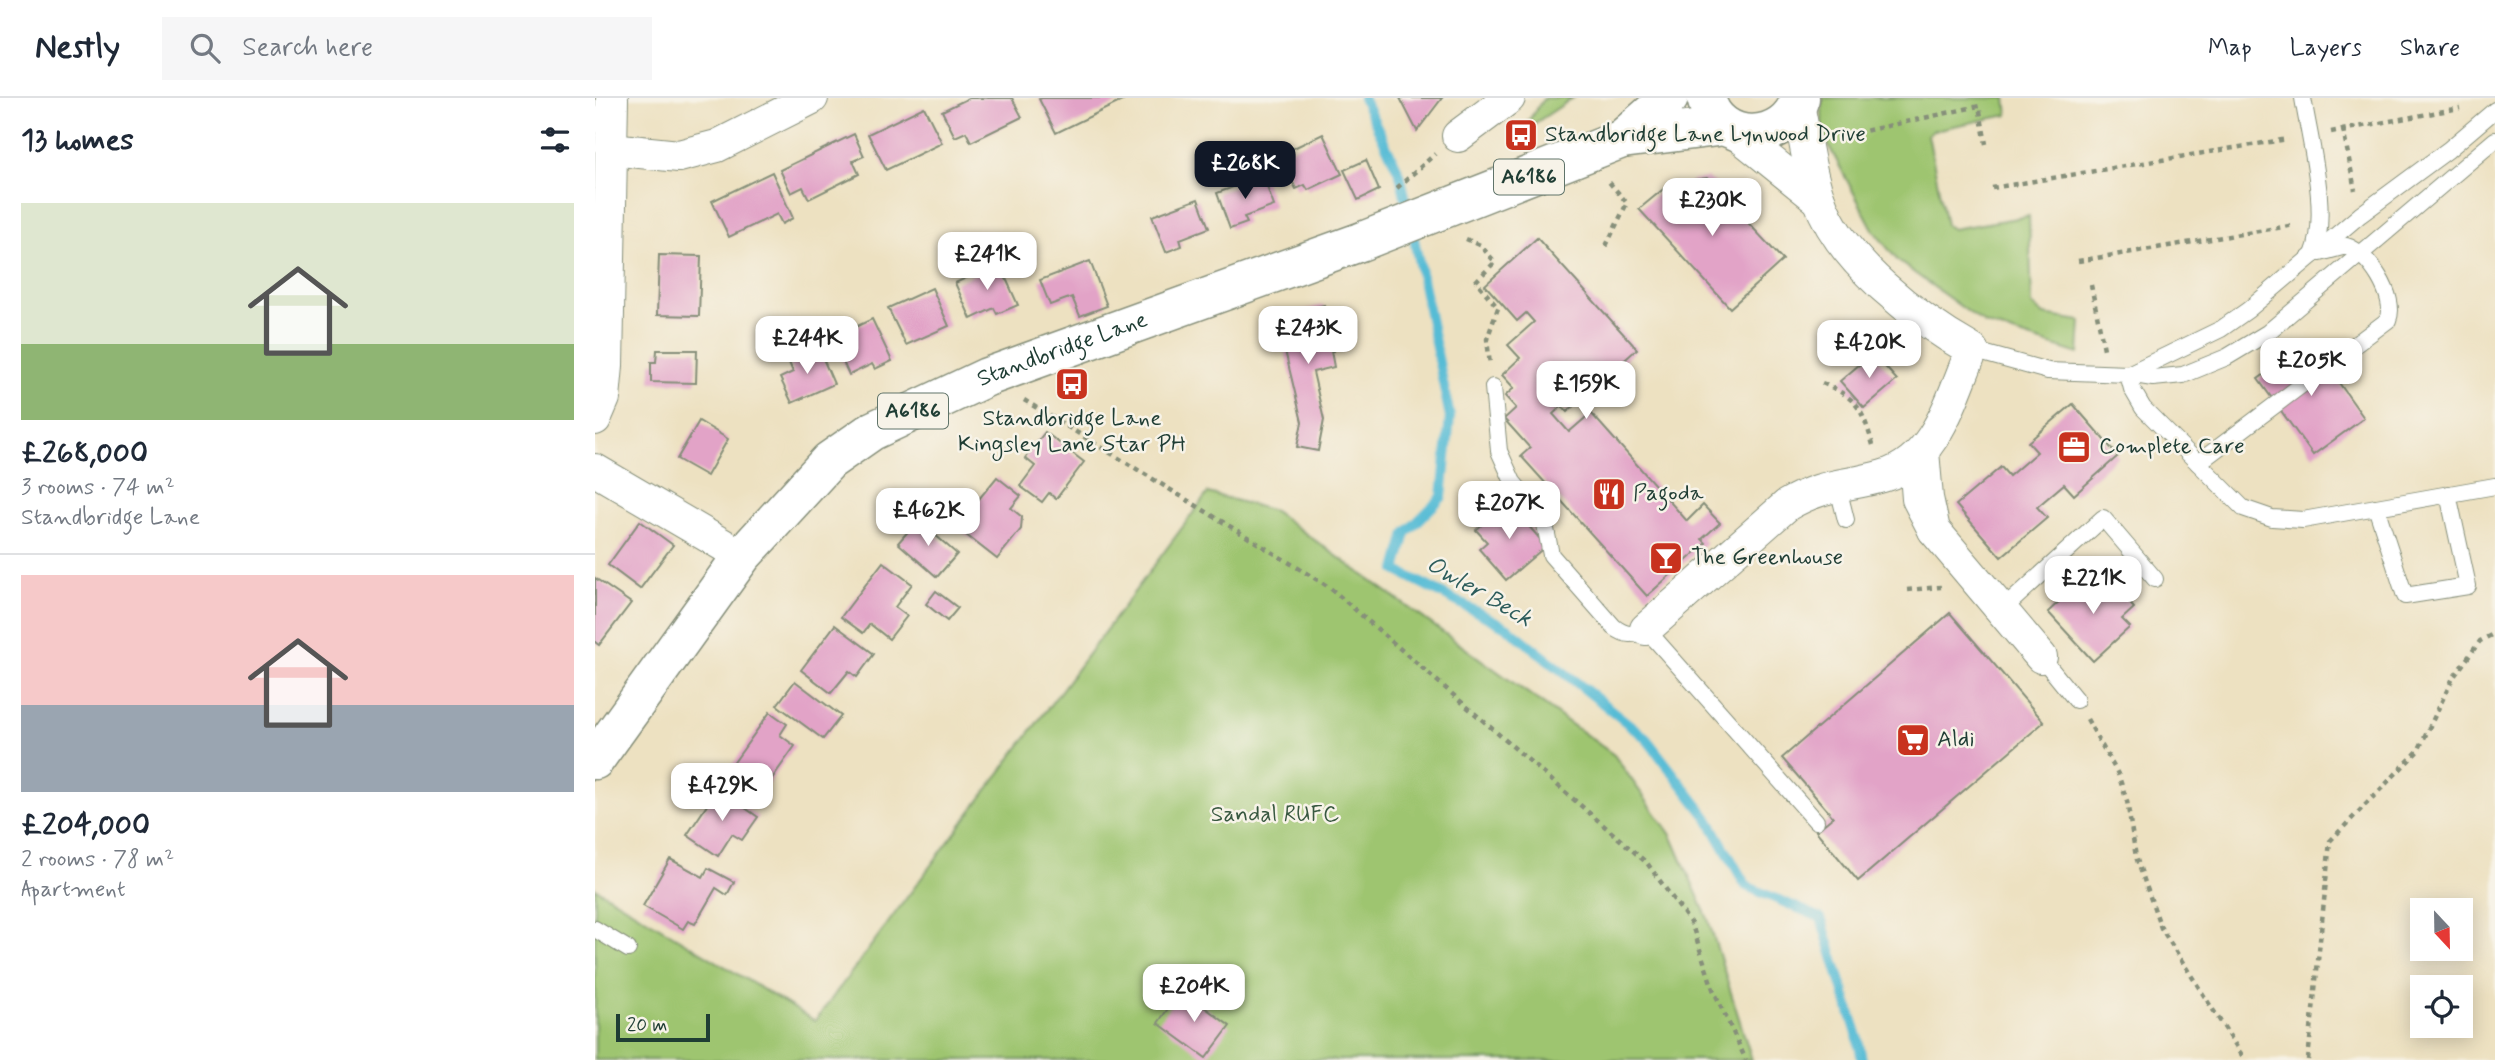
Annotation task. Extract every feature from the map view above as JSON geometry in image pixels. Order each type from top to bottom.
[{"type":"main road","name":"Standbridge Lane","points":[[1622,139],[1669,98]]},
{"type":"main road","name":"Standbridge Lane","points":[[595,760],[741,556],[829,461],[872,431],[987,377],[1360,242],[1622,139],[1721,118],[1753,135],[1766,133],[1787,121],[1799,102]]},
{"type":"street","points":[[595,419],[604,398],[607,366],[612,98]]},
{"type":"street","points":[[611,149],[679,156],[717,146],[812,98]]},
{"type":"street","points":[[1458,136],[1509,98]]},
{"type":"street","points":[[1646,629],[1787,505],[1812,491],[1883,477],[1919,455],[1933,439],[1972,350],[1933,328],[1883,289],[1841,237],[1819,200],[1799,102]]},
{"type":"street","points":[[1721,118],[1819,200]]},
{"type":"street","points":[[1919,455],[1934,530],[2041,657]]},
{"type":"street","points":[[595,470],[741,556]]},
{"type":"lane","points":[[2303,98],[2320,221],[2313,255]]},
{"type":"lane","points":[[2128,374],[2221,329],[2254,306],[2313,255],[2495,110]]},
{"type":"lane","points":[[1972,350],[2048,370],[2154,378],[2183,375],[2227,357],[2267,334],[2495,140]]},
{"type":"lane","points":[[2198,463],[2388,320],[2392,307],[2387,291],[2361,256],[2346,246],[2313,255]]},
{"type":"lane","points":[[2128,374],[2131,389],[2143,408],[2243,508],[2272,518],[2303,520],[2495,486]]},
{"type":"lane","points":[[1493,387],[1499,451],[1513,482],[1544,519],[1551,555],[1614,627],[1623,634],[1635,635],[1646,629],[1816,821]]},
{"type":"lane","points":[[1837,484],[1846,520]]},
{"type":"lane","points":[[2376,506],[2405,596],[2468,586],[2448,494]]},
{"type":"lane","points":[[2001,611],[2103,518],[2155,579]]},
{"type":"lane","points":[[2041,657],[2076,700]]},
{"type":"lane","points":[[595,929],[628,949]]},
{"type":"path","points":[[1806,143],[1979,106],[1986,144]]},
{"type":"path","points":[[1993,188],[2309,136],[2470,106],[2461,114]]},
{"type":"path","points":[[2343,130],[2351,181],[2357,196],[2366,190]]},
{"type":"path","points":[[1585,154],[1627,203],[1606,246]]},
{"type":"path","points":[[1443,210],[1466,239],[1481,245],[1495,262],[1476,281],[1499,308],[1487,339],[1493,387]]},
{"type":"path","points":[[2078,261],[2320,221]]},
{"type":"path","points":[[2091,285],[2108,373]]},
{"type":"path","points":[[987,377],[1329,587],[1647,863],[1692,925],[1713,989],[1747,1060]]},
{"type":"path","points":[[1822,383],[1847,394],[1863,412],[1883,477]]},
{"type":"path","points":[[2308,1060],[2330,841],[2418,751],[2453,678],[2480,641],[2495,633]]},
{"type":"path","points":[[2076,700],[2118,774],[2127,801],[2136,857],[2161,928],[2245,1060]]},
{"type":"green space","points":[[1544,98],[1573,98],[1520,133]]},
{"type":"green space","points":[[1822,98],[2006,98],[2008,115],[1934,130],[1928,135],[1946,225],[1952,229],[2029,216],[2032,305],[2044,315],[2081,321],[2079,354],[1985,324],[1898,261],[1874,231],[1822,133]]},
{"type":"green space","name":"Sandal RUFC","points":[[1208,493],[1274,511],[1614,755],[1671,835],[1708,919],[1752,1060],[595,1060],[595,888],[815,1021]]},
{"type":"building","points":[[969,98],[1012,98],[1022,117],[971,142],[966,132],[955,137],[942,111]]},
{"type":"building","points":[[1128,98],[1056,133],[1039,99]]},
{"type":"building","points":[[1400,98],[1442,98],[1417,131]]},
{"type":"building","points":[[924,107],[942,143],[886,170],[868,134]]},
{"type":"building","points":[[854,134],[864,156],[853,161],[859,174],[809,199],[803,187],[791,193],[780,170]]},
{"type":"building","points":[[1323,134],[1342,174],[1308,190],[1305,185],[1296,189],[1279,155]]},
{"type":"building","points":[[1366,160],[1379,190],[1358,200],[1344,170]]},
{"type":"building","points":[[772,172],[793,218],[782,224],[777,214],[729,237],[712,201]]},
{"type":"building","points":[[1263,176],[1274,206],[1244,217],[1247,223],[1230,229],[1217,193]]},
{"type":"building","points":[[1707,178],[1719,186],[1722,195],[1783,260],[1730,308],[1639,209],[1672,182],[1680,193],[1693,180]]},
{"type":"building","points":[[1198,199],[1209,228],[1180,239],[1182,246],[1166,252],[1152,216]]},
{"type":"building","points":[[1537,238],[1637,349],[1567,412],[1562,406],[1553,414],[1569,432],[1591,413],[1687,521],[1703,505],[1720,523],[1702,539],[1706,543],[1647,596],[1521,456],[1530,448],[1504,419],[1516,408],[1505,396],[1514,388],[1502,375],[1520,358],[1508,345],[1534,322],[1526,313],[1517,321],[1485,285]]},
{"type":"building","points":[[659,255],[701,256],[699,316],[657,315]]},
{"type":"building","points":[[1090,261],[1107,306],[1080,316],[1072,297],[1050,305],[1040,280]]},
{"type":"building","points":[[999,263],[1018,305],[997,314],[994,308],[971,319],[955,283]]},
{"type":"building","points":[[932,288],[949,326],[906,345],[888,308]]},
{"type":"building","points":[[1324,305],[1334,351],[1331,351],[1334,367],[1313,372],[1324,420],[1318,451],[1297,447],[1302,422],[1277,317]]},
{"type":"building","points":[[872,319],[892,361],[875,369],[872,364],[849,375],[832,338]]},
{"type":"building","points":[[2310,342],[2364,418],[2313,455],[2258,379]]},
{"type":"building","points":[[818,347],[834,384],[792,403],[780,378],[793,372],[788,360]]},
{"type":"building","points":[[657,350],[697,350],[696,383],[651,382],[651,362],[656,362]]},
{"type":"building","points":[[1873,353],[1897,380],[1864,408],[1840,381]]},
{"type":"building","points":[[2073,404],[2118,456],[2074,495],[2064,484],[2037,507],[2047,518],[2001,557],[1956,505],[2001,467],[2009,476],[2037,452],[2028,442]]},
{"type":"building","points":[[699,421],[728,439],[707,476],[677,459]]},
{"type":"building","points":[[1045,432],[1084,462],[1056,499],[1049,493],[1042,502],[1020,486],[1035,466],[1025,458]]},
{"type":"building","points":[[997,477],[1021,496],[1011,508],[1022,517],[1021,529],[997,559],[956,527]]},
{"type":"building","points":[[1508,502],[1546,546],[1506,580],[1479,549],[1487,542],[1476,530]]},
{"type":"building","points":[[918,520],[957,554],[937,577],[898,543]]},
{"type":"building","points":[[640,521],[673,545],[640,589],[608,565]]},
{"type":"building","points":[[883,562],[912,584],[895,607],[907,616],[889,639],[870,624],[863,633],[841,617]]},
{"type":"building","points":[[2106,576],[2134,608],[2122,619],[2130,627],[2093,661],[2048,612],[2084,578],[2093,587]]},
{"type":"building","points":[[595,578],[631,603],[599,645],[595,642]]},
{"type":"building","points":[[936,591],[958,608],[947,621],[926,604]]},
{"type":"building","name":"Aldi","points":[[1950,613],[2044,722],[1858,881],[1816,831],[1833,817],[1782,758]]},
{"type":"building","points":[[835,625],[874,654],[857,677],[849,671],[831,693],[801,670]]},
{"type":"building","points":[[795,681],[841,716],[823,739],[777,705]]},
{"type":"building","points":[[770,712],[787,724],[780,735],[795,746],[763,791],[730,768]]},
{"type":"building","points":[[718,789],[758,817],[742,840],[732,834],[718,856],[687,835]]},
{"type":"building","points":[[670,859],[703,877],[708,868],[734,882],[727,895],[716,888],[695,924],[688,921],[683,929],[643,906]]},
{"type":"building","points":[[1181,990],[1230,1026],[1206,1058],[1158,1023]]},
{"type":"waterway","name":"Owler Beck","points":[[1363,98],[1400,174],[1409,214]]},
{"type":"waterway","name":"Owler Beck","points":[[1412,229],[1450,417],[1442,497],[1406,533],[1396,570],[1508,628],[1645,737],[1707,817],[1746,886],[1821,918],[1857,1034],[1862,1060]]},
{"type":"place","name":"Standbridge Lane Lynwood Drive","points":[[1521,135]]},
{"type":"place","name":"Standbridge Lane Kingsley Lane Star PH","points":[[1072,384]]},
{"type":"place","name":"Complete Care","points":[[2074,447]]},
{"type":"place","name":"Pagoda","points":[[1609,494]]},
{"type":"place","name":"The Greenhouse","points":[[1666,558]]},
{"type":"place","name":"Aldi","points":[[1913,740]]}]
